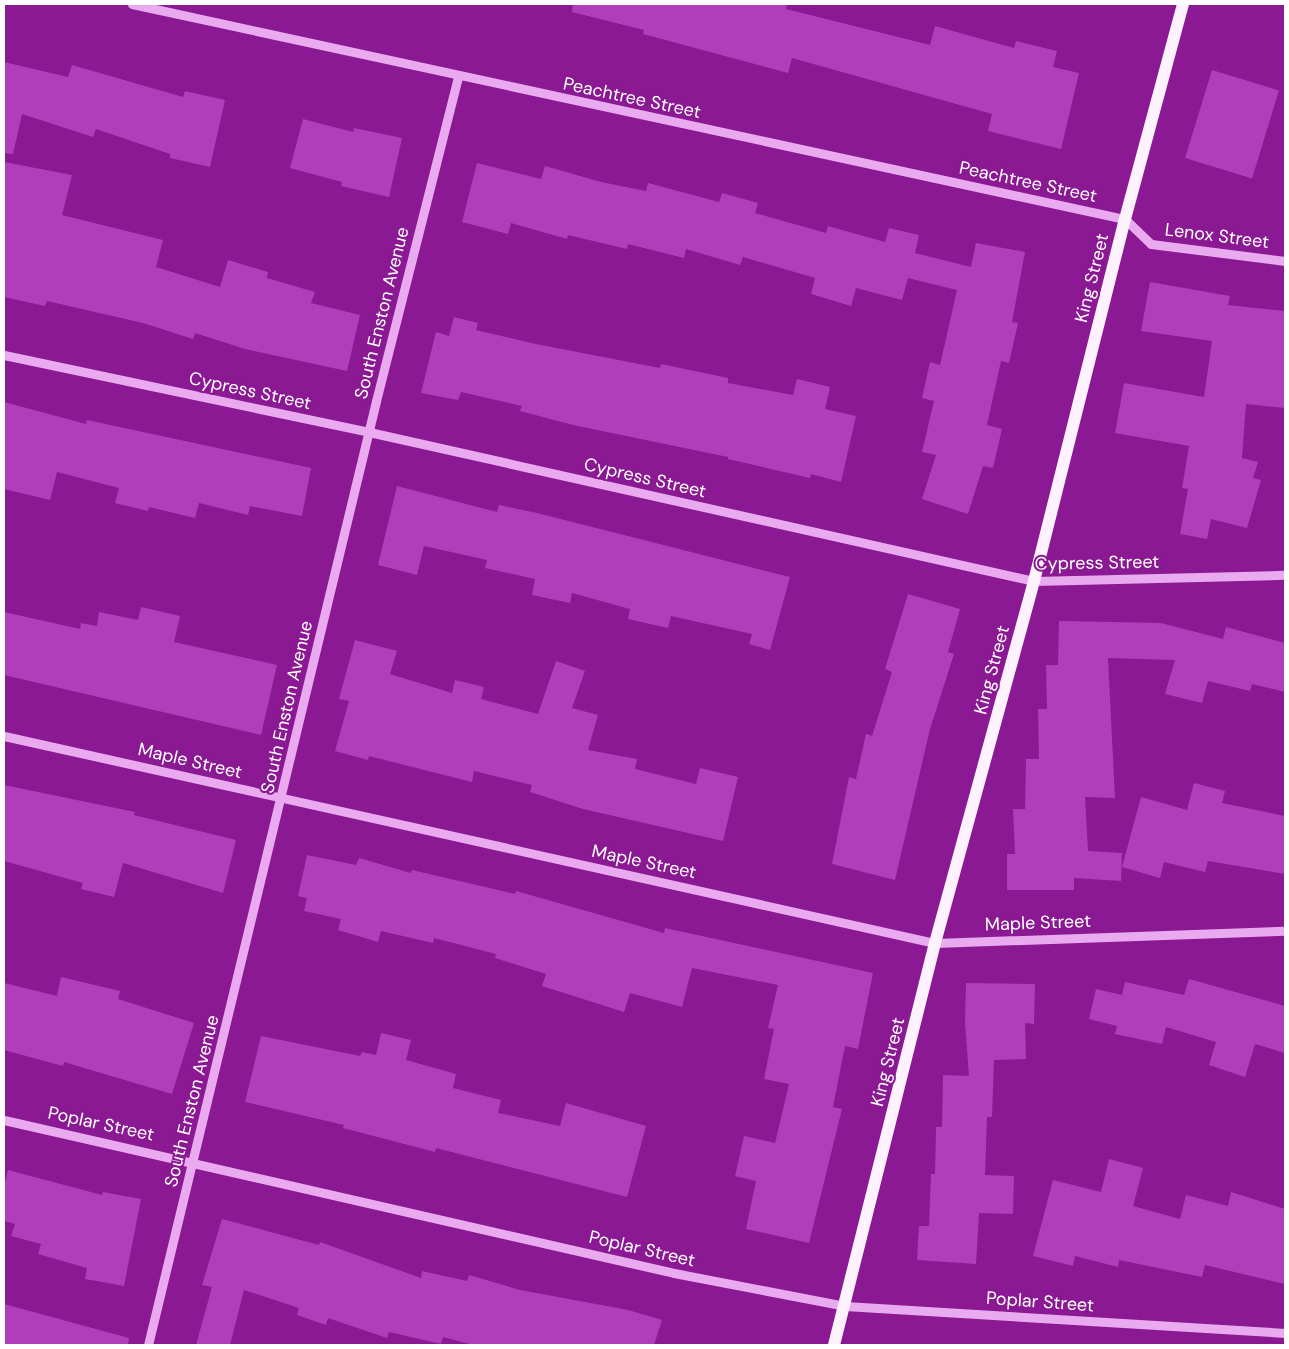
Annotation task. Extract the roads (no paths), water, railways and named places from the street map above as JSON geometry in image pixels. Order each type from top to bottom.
[{"type":"main road","name":"King Street","points":[[834,1345],[936,943],[1034,581],[1125,219],[1183,4]]},
{"type":"street","name":"Peachtree Street","points":[[132,4],[458,77],[1125,219]]},
{"type":"street","name":"South Enston Avenue","points":[[148,1345],[195,1161],[369,432],[458,77]]},
{"type":"street","name":"Lenox Street","points":[[1125,219],[1151,244],[1285,261]]},
{"type":"street","name":"Cypress Street","points":[[4,355],[369,432],[1034,581],[1285,575]]},
{"type":"street","name":"Maple Street","points":[[4,736],[936,943],[1285,931]]},
{"type":"street","name":"Poplar Street","points":[[4,1120],[195,1161],[674,1273],[845,1306],[1285,1333]]}]
